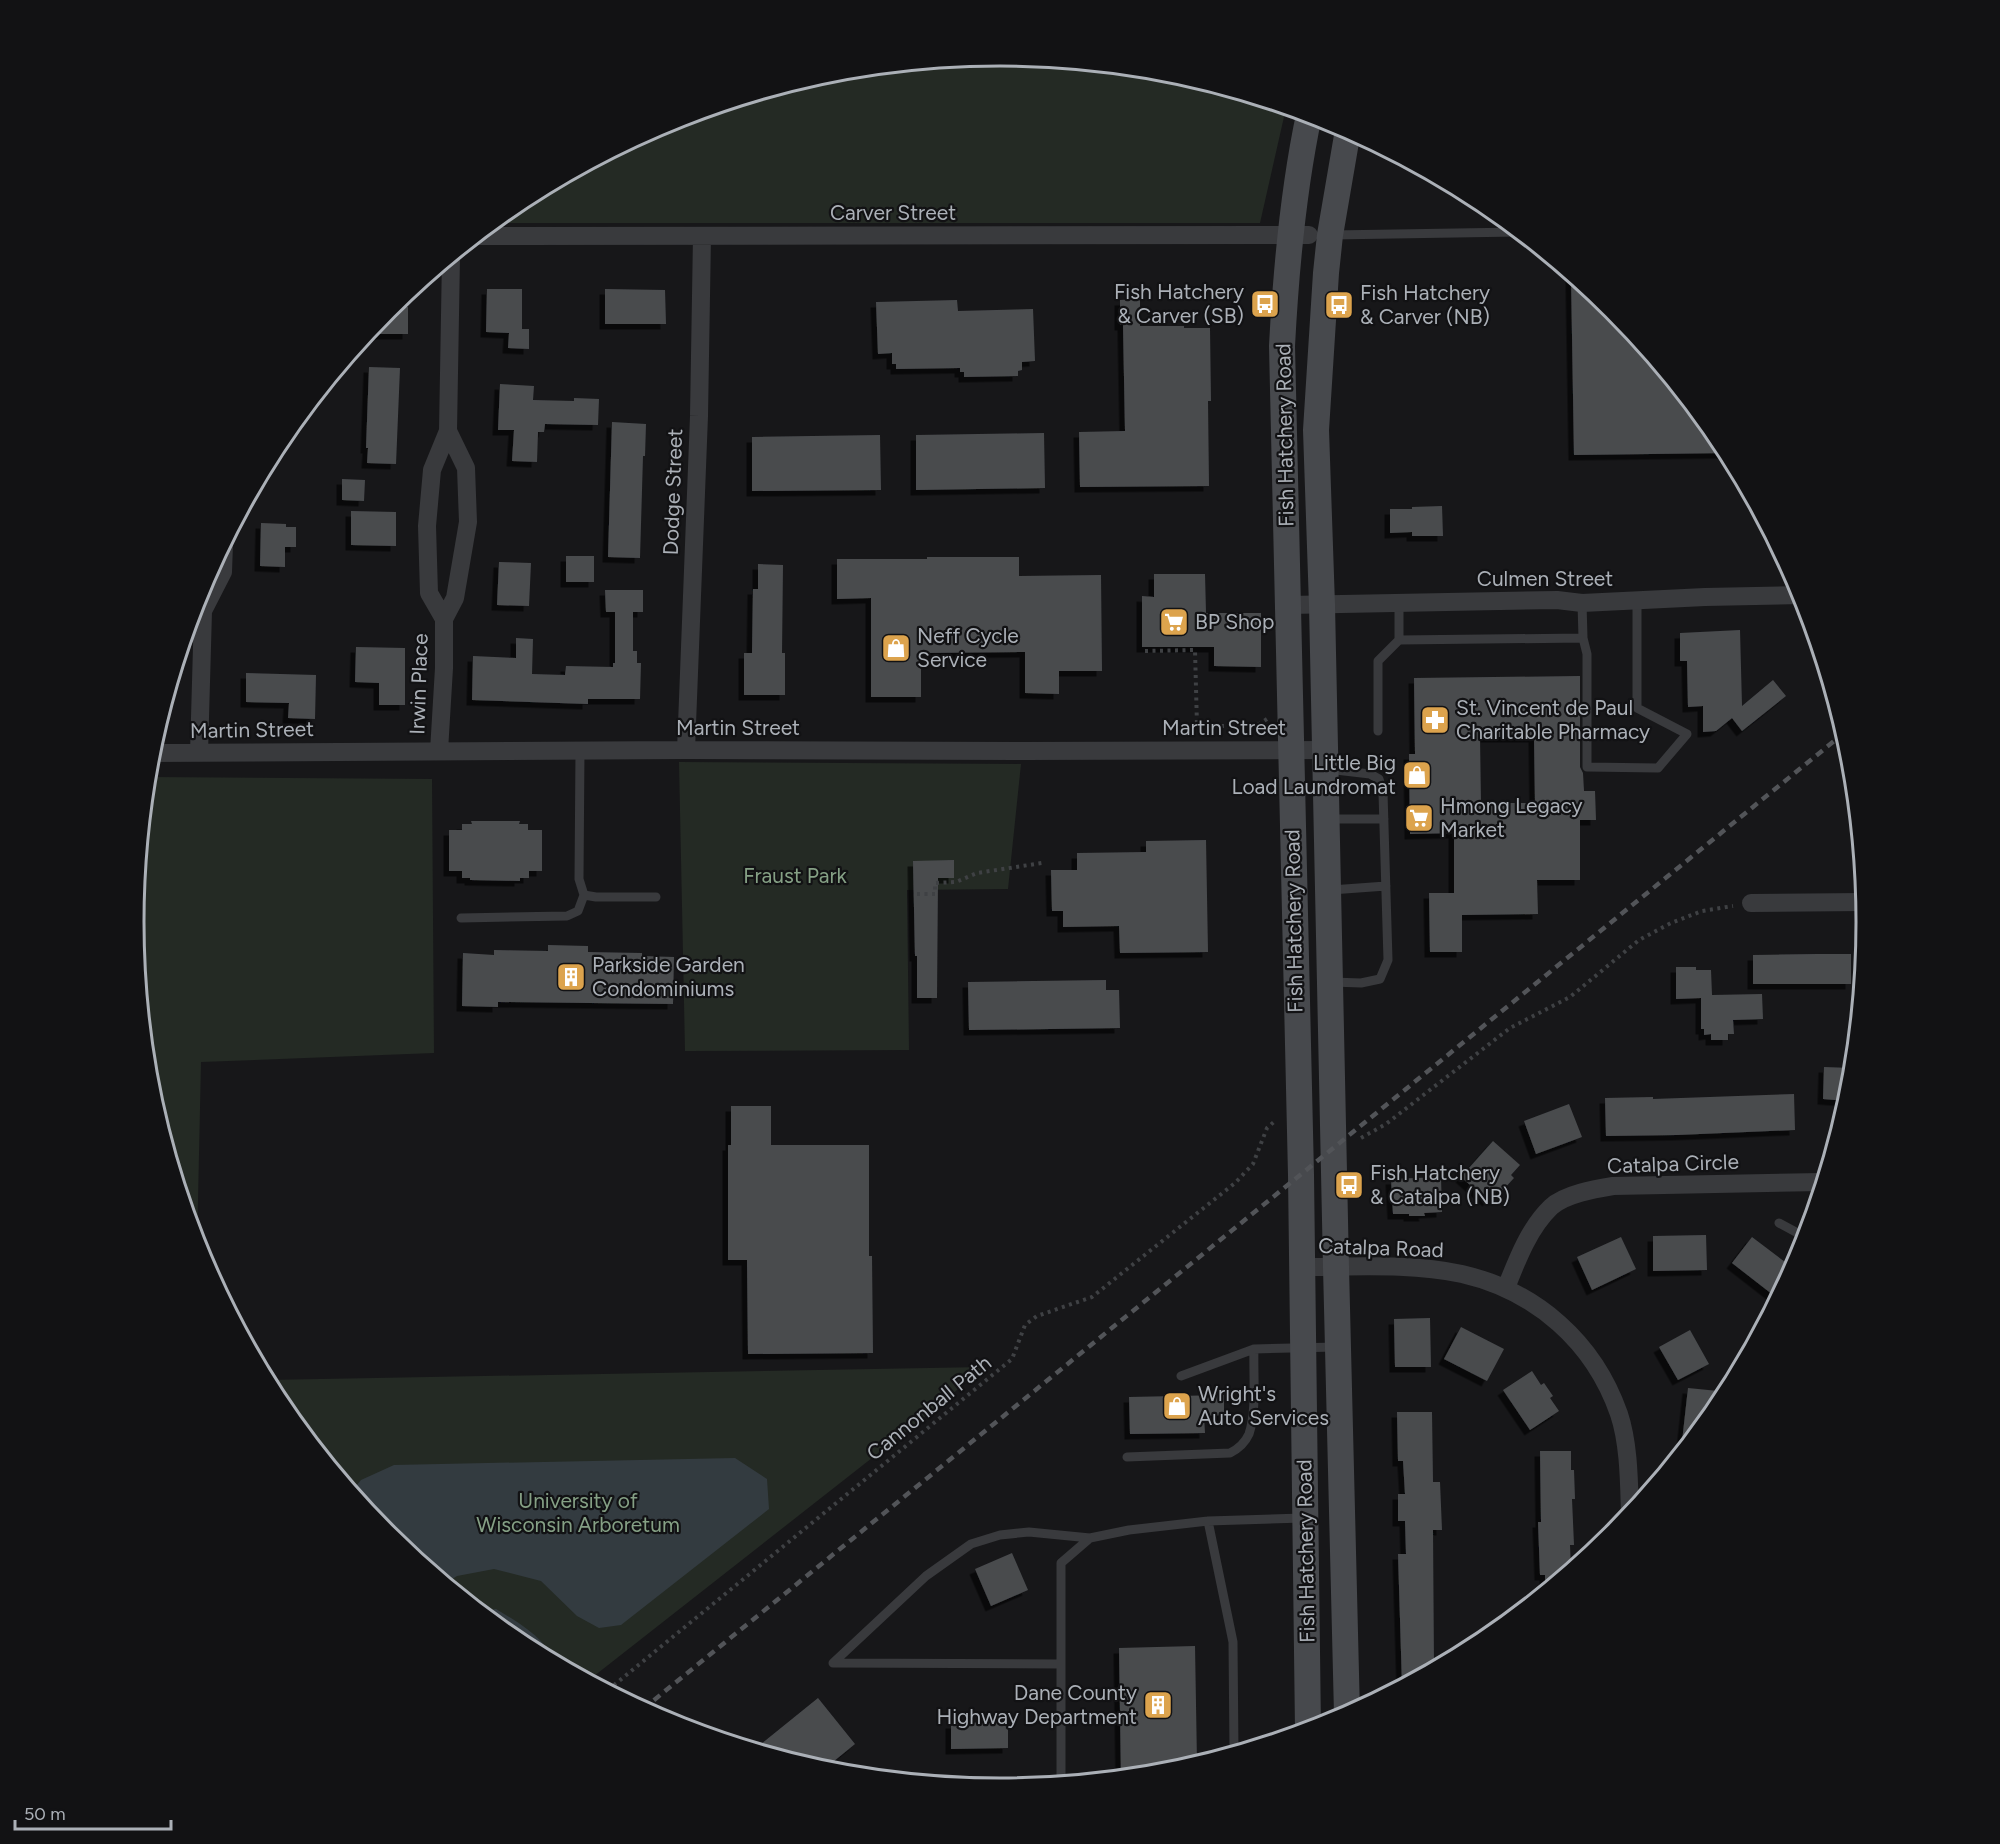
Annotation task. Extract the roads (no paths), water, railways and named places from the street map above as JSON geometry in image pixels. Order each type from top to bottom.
[{"type":"main road","name":"Fish Hatchery Road","points":[[1307,123],[1302,150],[1310,235],[1322,605],[1347,1705]]},
{"type":"main road","name":"Fish Hatchery Road","points":[[1308,1721],[1302,1267],[1282,346],[1310,235],[1345,139]]},
{"type":"street","name":"Carver Street","points":[[489,236],[1310,235]]},
{"type":"street","name":"Dodge Street","points":[[686,750],[699,416],[702,236]]},
{"type":"street","name":"Irwin Place","points":[[444,619],[429,593],[427,526],[432,470],[448,431],[451,266]]},
{"type":"street","name":"Irwin Place","points":[[439,751],[444,668],[444,619],[455,598],[468,522],[466,468],[448,431]]},
{"type":"street","points":[[211,590],[223,572],[223,562]]},
{"type":"street","name":"Culmen Street","points":[[1288,605],[1557,600],[1582,603],[1791,595]]},
{"type":"street","points":[[200,618],[200,753]]},
{"type":"street","name":"Martin Street","points":[[160,753],[580,750],[1023,752],[1290,750],[1326,759]]},
{"type":"street","points":[[1751,903],[1855,902]]},
{"type":"street","name":"Catalpa Circle","points":[[1506,1288],[1519,1254],[1535,1227],[1552,1206],[1582,1192],[1612,1186],[1815,1182]]},
{"type":"street","name":"Catalpa Road","points":[[1302,1267],[1420,1269],[1462,1274],[1506,1288],[1535,1303],[1571,1333],[1600,1372],[1619,1415],[1628,1464],[1629,1501]]},
{"type":"lane","points":[[1310,235],[1506,232]]},
{"type":"lane","points":[[1582,603],[1583,638],[1587,654],[1587,767],[1658,768],[1688,734],[1637,708],[1636,600]]},
{"type":"lane","points":[[1399,603],[1399,640]]},
{"type":"lane","points":[[1378,731],[1378,661],[1399,640],[1583,638]]},
{"type":"lane","points":[[461,918],[567,916],[578,911],[584,895],[579,879],[580,750]]},
{"type":"lane","points":[[1326,759],[1371,774],[1379,779],[1383,793],[1388,960],[1380,979],[1361,983],[1330,982]]},
{"type":"lane","points":[[1327,819],[1384,819]]},
{"type":"lane","points":[[1328,890],[1386,886]]},
{"type":"lane","points":[[584,895],[656,897]]},
{"type":"lane","points":[[1779,1223],[1797,1234]]},
{"type":"lane","points":[[1181,1376],[1254,1349],[1338,1347]]},
{"type":"lane","points":[[1126,1457],[1230,1453],[1240,1448],[1248,1435],[1252,1412],[1254,1349]]},
{"type":"lane","points":[[1060,1664],[833,1663],[926,1576],[971,1544],[1000,1535],[1029,1532],[1090,1538],[1129,1530],[1208,1521],[1306,1518]]},
{"type":"lane","points":[[1208,1521],[1233,1642],[1234,1745]]},
{"type":"lane","points":[[1060,1776],[1060,1563],[1090,1538]]},
{"type":"railway","points":[[650,1703],[1836,739]]},
{"type":"place","name":"Fish Hatchery & Carver (SB)","points":[[1265,304]]},
{"type":"place","name":"Fish Hatchery & Carver (NB)","points":[[1339,305]]},
{"type":"place","name":"BP Shop","points":[[1174,622]]},
{"type":"place","name":"Neff Cycle Service","points":[[896,648]]},
{"type":"place","name":"St. Vincent de Paul Charitable Pharmacy","points":[[1435,720]]},
{"type":"place","name":"Little Big Load Laundromat","points":[[1417,775]]},
{"type":"place","name":"Hmong Legacy Market","points":[[1419,818]]},
{"type":"place","name":"Parkside Garden Condominiums","points":[[571,977]]},
{"type":"place","name":"Fish Hatchery & Catalpa (NB)","points":[[1349,1185]]},
{"type":"place","name":"Wright's Auto Services","points":[[1177,1406]]},
{"type":"place","name":"Dane County Highway Department","points":[[1158,1705]]},
{"type":"park label","name":"Fraust Park","points":[[795,876]]},
{"type":"park label","name":"University of Wisconsin Arboretum","points":[[578,1513]]}]
